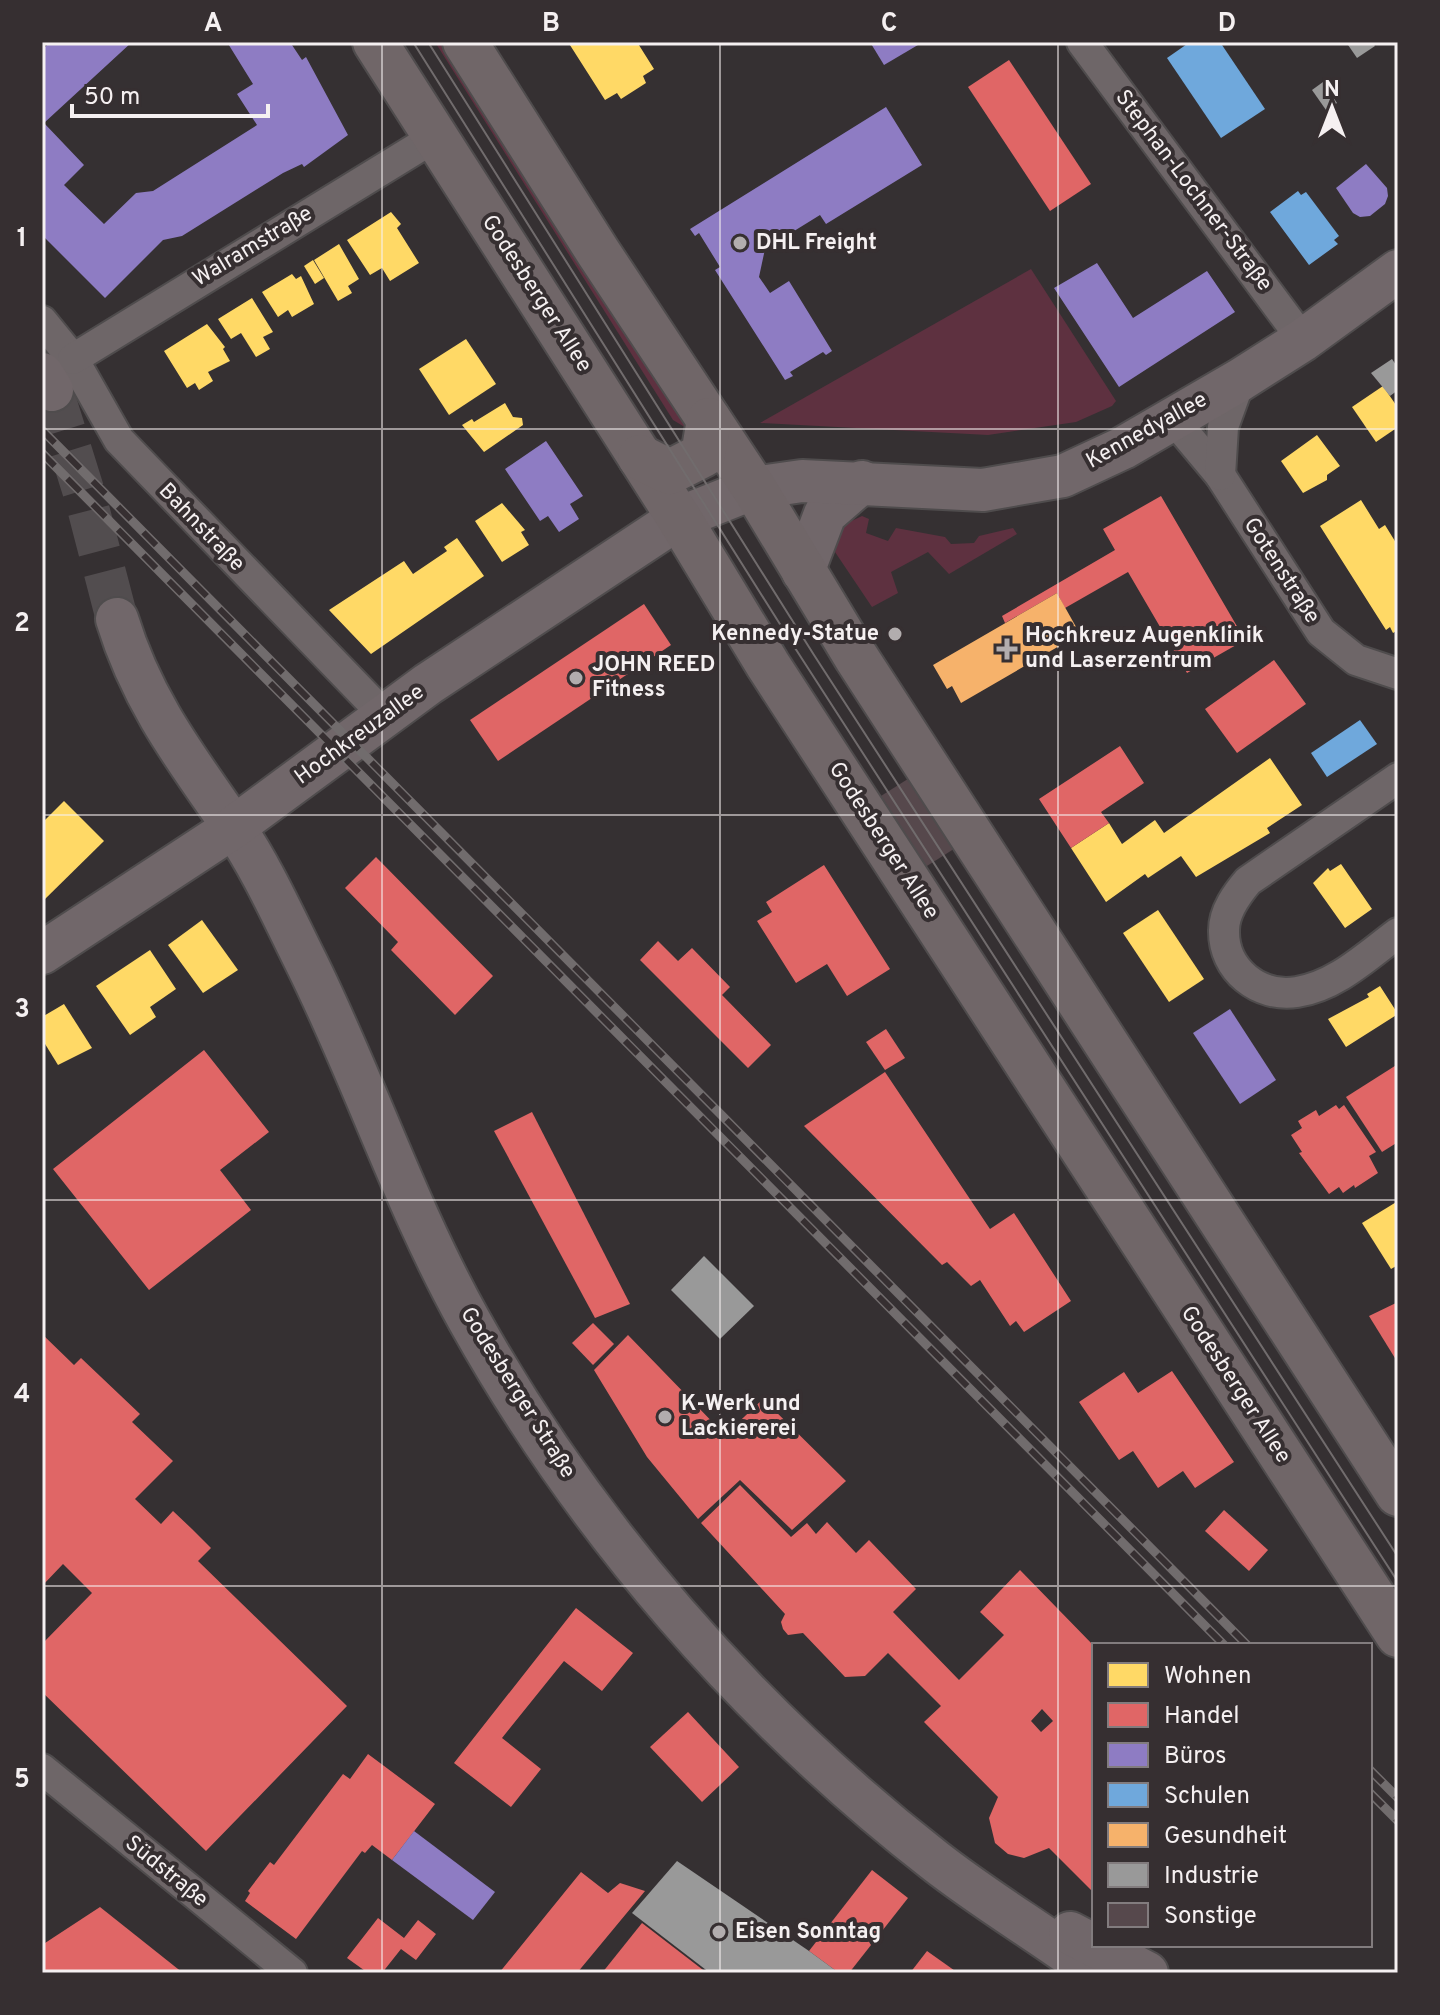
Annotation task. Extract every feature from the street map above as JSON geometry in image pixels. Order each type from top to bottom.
[{"type":"main road","name":"Godesberger Allee","points":[[375,42],[679,518],[768,665],[1398,1635]]},
{"type":"main road","points":[[465,42],[1398,1494]]},
{"type":"main road","points":[[640,457],[670,472],[703,455],[709,420]]},
{"type":"street","name":"Stephan-Lochner-Straße","points":[[1082,42],[1303,340]]},
{"type":"street","name":"Walramstraße","points":[[56,374],[435,137]]},
{"type":"street","name":"Kennedyallee","points":[[679,518],[754,488],[802,481],[862,482],[929,489],[1015,487],[1063,476],[1174,420],[1240,380],[1303,340],[1398,271]]},
{"type":"street","name":"Bahnstraße","points":[[42,321],[56,374],[385,716]]},
{"type":"street","points":[[1220,475],[1223,427],[1240,380]]},
{"type":"street","name":"Gotenstraße","points":[[1174,420],[1220,475],[1321,632],[1356,660],[1398,674]]},
{"type":"street","points":[[803,572],[825,514],[862,482]]},
{"type":"street","name":"Hochkreuzallee","points":[[42,953],[234,827],[385,716],[679,518]]},
{"type":"street","name":"Godesberger Straße","points":[[117,619],[130,660],[153,710],[234,827],[308,965],[435,1253],[469,1320],[530,1420],[624,1551],[689,1630],[816,1762],[937,1863],[1092,1968]]},
{"type":"street","points":[[1398,778],[1248,881],[1233,899],[1224,929],[1228,957],[1245,981],[1267,991],[1296,992],[1330,982],[1398,933]]},
{"type":"street","name":"Südstraße","points":[[42,1769],[292,1973]]},
{"type":"street","name":"Godesberger Straße","points":[[937,1863],[1092,1944]]},
{"type":"street","name":"Godesberger Straße","points":[[1097,1947],[1147,1973]]},
{"type":"shaded area","points":[[435,42],[450,42],[676,397],[688,429],[673,420]]},
{"type":"shaded area","points":[[1031,269],[1116,401],[1112,406],[1076,422],[988,435],[760,423]]},
{"type":"shaded area","points":[[862,516],[869,519],[866,533],[888,541],[896,528],[945,537],[951,544],[974,543],[979,536],[1013,528],[1017,534],[949,574],[928,552],[891,572],[898,593],[872,607],[835,552],[843,525]]},
{"type":"building: Wohnen","points":[[568,42],[637,42],[654,69],[643,76],[646,83],[621,99],[617,93],[605,100]]},
{"type":"building: Wohnen","points":[[391,212],[401,224],[397,228],[419,263],[390,281],[382,268],[370,275],[347,240]]},
{"type":"building: Wohnen","points":[[339,244],[359,279],[348,286],[352,293],[338,301],[314,260]]},
{"type":"building: Wohnen","points":[[313,260],[324,278],[315,284],[304,266]]},
{"type":"building: Wohnen","points":[[292,274],[296,279],[301,276],[314,304],[292,317],[288,310],[278,317],[262,292]]},
{"type":"building: Wohnen","points":[[252,298],[273,332],[263,337],[270,349],[256,357],[241,333],[231,339],[218,319]]},
{"type":"building: Wohnen","points":[[207,324],[225,347],[223,349],[230,361],[208,372],[213,381],[199,390],[195,383],[187,388],[164,351]]},
{"type":"building: Wohnen","points":[[466,339],[496,384],[449,415],[419,369]]},
{"type":"building: Wohnen","points":[[1383,386],[1398,408],[1398,427],[1376,442],[1352,407]]},
{"type":"building: Wohnen","points":[[505,403],[513,417],[522,418],[523,425],[484,452],[462,425],[472,419],[474,422]]},
{"type":"building: Wohnen","points":[[1317,435],[1340,466],[1327,475],[1327,480],[1303,493],[1281,461]]},
{"type":"building: Wohnen","points":[[1361,500],[1379,529],[1385,525],[1398,546],[1398,630],[1393,633],[1390,627],[1386,630],[1320,526]]},
{"type":"building: Wohnen","points":[[502,503],[525,530],[521,532],[529,545],[502,562],[475,521]]},
{"type":"building: Wohnen","points":[[457,538],[484,576],[371,654],[329,610],[404,561],[413,574],[447,551],[444,547]]},
{"type":"building: Wohnen","points":[[1270,758],[1302,805],[1267,828],[1270,833],[1196,877],[1181,856],[1148,878],[1145,874],[1106,902],[1071,848],[1109,823],[1122,844],[1155,820],[1164,833]]},
{"type":"building: Wohnen","points":[[64,801],[104,841],[42,902],[42,823]]},
{"type":"building: Wohnen","points":[[1341,864],[1372,909],[1345,928],[1313,883],[1328,868],[1330,871]]},
{"type":"building: Wohnen","points":[[1158,910],[1204,979],[1169,1002],[1123,933]]},
{"type":"building: Wohnen","points":[[202,920],[238,970],[203,993],[168,945]]},
{"type":"building: Wohnen","points":[[150,950],[176,989],[150,1007],[156,1017],[130,1035],[96,986]]},
{"type":"building: Wohnen","points":[[1380,986],[1398,1014],[1346,1047],[1328,1019],[1369,997],[1367,994]]},
{"type":"building: Wohnen","points":[[64,1004],[92,1048],[58,1065],[42,1039],[42,1017]]},
{"type":"building: Wohnen","points":[[1398,1201],[1398,1265],[1391,1269],[1362,1223]]},
{"type":"building: Handel","points":[[1009,60],[1091,184],[1050,211],[968,87]]},
{"type":"building: Handel","points":[[1161,496],[1245,640],[1187,673],[1128,572],[1065,608],[1057,593],[1005,623],[1002,616],[1115,550],[1103,529]]},
{"type":"building: Handel","points":[[644,604],[671,645],[498,761],[470,720]]},
{"type":"building: Handel","points":[[1274,660],[1306,704],[1237,753],[1205,709]]},
{"type":"building: Handel","points":[[1120,746],[1144,783],[1101,812],[1109,823],[1071,848],[1039,799]]},
{"type":"building: Handel","points":[[376,857],[493,976],[455,1015],[391,950],[398,942],[345,888]]},
{"type":"building: Handel","points":[[824,865],[890,969],[847,996],[827,964],[796,983],[757,921],[772,912],[766,902]]},
{"type":"building: Handel","points":[[658,941],[678,961],[692,948],[730,987],[722,995],[771,1045],[748,1068],[640,960]]},
{"type":"building: Handel","points":[[886,1029],[905,1058],[885,1070],[866,1042]]},
{"type":"building: Handel","points":[[204,1050],[269,1132],[220,1170],[251,1210],[149,1290],[53,1169]]},
{"type":"building: Handel","points":[[1398,1064],[1398,1142],[1382,1152],[1346,1097]]},
{"type":"building: Handel","points":[[885,1072],[990,1229],[1014,1213],[1071,1301],[1024,1332],[1016,1321],[1010,1326],[980,1280],[971,1286],[947,1262],[942,1265],[804,1126]]},
{"type":"building: Handel","points":[[1336,1105],[1339,1109],[1344,1105],[1376,1152],[1369,1156],[1378,1173],[1355,1188],[1354,1185],[1343,1193],[1339,1187],[1329,1194],[1299,1153],[1302,1152],[1291,1135],[1302,1128],[1298,1121],[1316,1110],[1319,1116]]},
{"type":"building: Handel","points":[[532,1112],[630,1304],[595,1318],[494,1131]]},
{"type":"building: Handel","points":[[1398,1302],[1398,1363],[1369,1316]]},
{"type":"building: Handel","points":[[593,1323],[614,1344],[593,1365],[572,1343]]},
{"type":"building: Handel","points":[[42,1334],[74,1365],[81,1358],[140,1414],[132,1422],[173,1461],[135,1499],[161,1524],[173,1511],[192,1529],[211,1548],[198,1561],[347,1706],[206,1851],[42,1692],[42,1644],[92,1593],[63,1564],[42,1586]]},
{"type":"building: Handel","name":"K-Werk und Lackiererei","points":[[628,1335],[725,1435],[763,1399],[846,1481],[792,1530],[740,1480],[698,1519],[647,1457],[594,1370]]},
{"type":"building: Handel","points":[[1172,1371],[1234,1462],[1195,1488],[1183,1471],[1158,1488],[1133,1451],[1119,1460],[1079,1402],[1124,1372],[1138,1393]]},
{"type":"building: Handel","points":[[740,1485],[791,1537],[807,1523],[816,1534],[827,1522],[856,1553],[869,1540],[916,1589],[893,1612],[959,1680],[1004,1635],[980,1612],[1020,1570],[1092,1644],[1092,1891],[1049,1848],[1024,1858],[1008,1854],[995,1843],[989,1818],[998,1797],[924,1722],[941,1706],[888,1653],[865,1676],[845,1677],[803,1633],[788,1635],[781,1622],[785,1614],[701,1523]],"holes":[[[1042,1709],[1053,1721],[1041,1732],[1031,1721]]]},
{"type":"building: Handel","points":[[1224,1510],[1268,1550],[1249,1571],[1205,1531]]},
{"type":"building: Handel","points":[[576,1608],[633,1653],[602,1691],[564,1661],[502,1738],[541,1769],[511,1807],[454,1763]]},
{"type":"building: Handel","points":[[688,1712],[739,1767],[702,1802],[650,1747]]},
{"type":"building: Handel","points":[[368,1754],[435,1804],[392,1860],[372,1845],[365,1853],[362,1851],[296,1939],[245,1901],[250,1893],[248,1891],[270,1862],[274,1865],[343,1774],[350,1779]]},
{"type":"building: Handel","name":"Eisen Sonntag","points":[[872,1870],[908,1898],[849,1973],[839,1973],[809,1951]]},
{"type":"building: Handel","points":[[581,1872],[608,1893],[620,1883],[645,1891],[577,1973],[499,1973]]},
{"type":"building: Handel","points":[[100,1907],[183,1973],[42,1973],[42,1945]]},
{"type":"building: Handel","points":[[378,1918],[404,1938],[418,1920],[436,1934],[416,1960],[401,1949],[382,1973],[368,1973],[347,1958]]},
{"type":"building: Handel","points":[[642,1923],[707,1973],[602,1973]]},
{"type":"building: Handel","points":[[927,1951],[958,1973],[910,1973]]},
{"type":"building: Büros","points":[[43,42],[132,42],[44,123],[84,165],[64,185],[104,224],[136,193],[153,191],[257,125],[237,94],[253,84],[227,42],[290,42],[302,60],[306,57],[348,135],[304,167],[302,164],[283,173],[182,236],[163,240],[105,298],[42,235],[42,50],[47,45]]},
{"type":"building: Büros","points":[[870,42],[923,42],[884,65]]},
{"type":"building: Büros","name":"DHL Freight","points":[[886,107],[922,165],[826,224],[820,215],[765,249],[759,277],[770,293],[789,281],[832,351],[826,355],[823,352],[790,372],[793,376],[785,380],[715,270],[720,267],[699,233],[695,236],[690,229]]},
{"type":"building: Büros","points":[[1366,164],[1387,188],[1388,196],[1385,204],[1370,216],[1360,217],[1353,213],[1336,188]]},
{"type":"building: Büros","points":[[1097,263],[1133,318],[1207,271],[1235,312],[1119,387],[1054,288]]},
{"type":"building: Büros","points":[[546,441],[583,496],[570,504],[579,519],[559,532],[548,516],[540,521],[505,469]]},
{"type":"building: Büros","points":[[1230,1009],[1276,1080],[1240,1104],[1193,1033]]},
{"type":"building: Büros","points":[[414,1831],[495,1892],[473,1920],[392,1860]]},
{"type":"building: Schulen","points":[[1190,42],[1220,42],[1265,109],[1221,138],[1167,58]]},
{"type":"building: Schulen","points":[[1298,191],[1301,195],[1306,192],[1339,236],[1334,240],[1338,244],[1309,265],[1270,212]]},
{"type":"building: Schulen","points":[[1360,720],[1377,744],[1327,777],[1311,753]]},
{"type":"building: Gesundheit","name":"Hochkreuz Augenklinik und Laserzentrum","points":[[1057,593],[1080,634],[961,703],[952,686],[947,689],[933,665]]},
{"type":"building: Industrie","points":[[1346,42],[1372,42],[1375,46],[1357,58]]},
{"type":"building: Industrie","points":[[1323,82],[1337,103],[1326,110],[1312,90]]},
{"type":"building: Industrie","points":[[1392,359],[1398,368],[1398,390],[1390,396],[1371,373]]},
{"type":"building: Industrie","points":[[704,1256],[754,1306],[720,1339],[671,1290]]},
{"type":"building: Industrie","name":"Eisen Sonntag","points":[[677,1861],[839,1973],[710,1973],[632,1913]]},
{"type":"building: Sonstige","points":[[911,777],[957,847],[919,871],[873,801]]},
{"type":"tunnel","points":[[52,390],[85,496],[117,619]]},
{"type":"tram line","points":[[413,42],[795,648],[1398,1582]]},
{"type":"tram line","points":[[428,42],[814,655],[1398,1557]]},
{"type":"railway","points":[[42,430],[1245,1643]]},
{"type":"railway","points":[[42,453],[1222,1643]]},
{"type":"railway","points":[[1372,1772],[1398,1798]]},
{"type":"railway","points":[[1372,1795],[1398,1821]]},
{"type":"place","name":"DHL Freight","points":[[740,243]]},
{"type":"place","name":"Kennedy-Statue","points":[[895,634]]},
{"type":"place","name":"Hochkreuz Augenklinik und Laserzentrum","points":[[1007,649]]},
{"type":"place","name":"JOHN REED Fitness","points":[[576,678]]},
{"type":"place","name":"K-Werk und Lackiererei","points":[[665,1417]]},
{"type":"place","name":"Eisen Sonntag","points":[[719,1932]]}]
